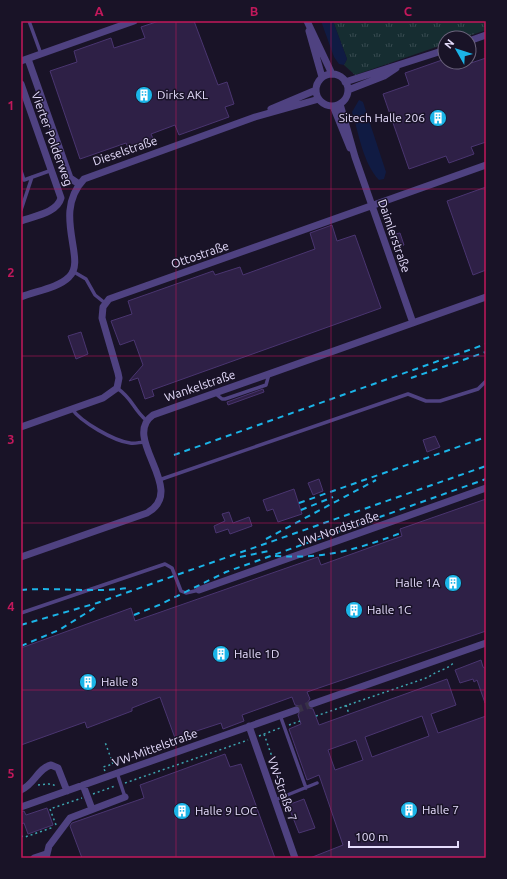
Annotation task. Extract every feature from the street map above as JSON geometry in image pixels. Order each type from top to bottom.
[{"type":"street","points":[[21,297],[60,283],[74,272],[76,260],[70,234],[69,215],[71,203],[79,184],[70,178],[24,60],[134,21]]},
{"type":"street","points":[[307,21],[332,74]]},
{"type":"street","points":[[307,21],[322,77]]},
{"type":"street","points":[[345,82],[437,53]]},
{"type":"street","points":[[348,90],[384,76],[401,65]]},
{"type":"street","points":[[332,74],[338,76],[345,82],[348,90],[345,98],[340,104],[332,106],[325,104],[319,99],[316,90],[322,77],[332,74]]},
{"type":"street","name":"Vierter Polderweg","points":[[21,84],[60,193],[60,202],[56,207],[21,221]]},
{"type":"street","name":"Dieselstraße","points":[[255,117],[316,90]]},
{"type":"street","name":"Dieselstraße","points":[[79,184],[89,176],[255,117],[319,99]]},
{"type":"street","name":"Daimlerstraße","points":[[340,104],[355,158],[413,323]]},
{"type":"street","name":"Daimlerstraße","points":[[332,106],[355,158]]},
{"type":"street","name":"Ottostraße","points":[[105,303],[114,297],[486,165]]},
{"type":"street","name":"Wankelstraße","points":[[146,420],[157,413],[214,392],[486,297]]},
{"type":"street","points":[[21,427],[103,398],[117,388],[119,378],[118,373],[102,318],[105,303]]},
{"type":"street","points":[[21,557],[153,510],[157,506],[161,496],[159,480],[145,442],[143,428],[146,420]]},
{"type":"street","name":"VW-Nordstraße","points":[[199,590],[486,488]]},
{"type":"street","points":[[312,704],[486,643]]},
{"type":"street","name":"VW-Mittelstraße","points":[[21,807],[296,710]]},
{"type":"street","name":"VW-Straße 7","points":[[249,726],[295,858]]},
{"type":"street","points":[[21,790],[28,786],[44,768],[51,764],[58,768],[67,791]]},
{"type":"street","points":[[83,785],[92,809]]},
{"type":"street","points":[[34,858],[46,856],[49,846],[67,820],[78,814],[125,797]]},
{"type":"lane","points":[[29,21],[41,54]]},
{"type":"lane","points":[[21,184],[24,180],[52,170]]},
{"type":"lane","points":[[21,171],[24,180]]},
{"type":"lane","points":[[21,210],[32,177]]},
{"type":"lane","points":[[74,272],[86,279],[95,295],[105,303]]},
{"type":"lane","points":[[159,480],[408,394],[426,401],[440,401],[478,389],[486,381]]},
{"type":"lane","points":[[117,388],[128,396],[137,412],[146,420]]},
{"type":"lane","points":[[72,409],[84,422],[123,442],[132,444],[145,442]]},
{"type":"lane","points":[[21,613],[165,564],[172,568],[181,591],[186,593],[199,590]]},
{"type":"lane","points":[[280,715],[306,788]]},
{"type":"lane","points":[[117,773],[125,797]]},
{"type":"lane","points":[[275,800],[317,784]]},
{"type":"path","points":[[316,716],[430,677],[435,673],[451,667],[457,659]]},
{"type":"path","points":[[346,705],[350,714]]},
{"type":"path","points":[[21,836],[25,837],[56,826],[50,809],[300,721]]},
{"type":"path","points":[[264,734],[286,795]]},
{"type":"path","points":[[105,742],[113,764],[103,767],[111,788]]},
{"type":"green space","points":[[333,21],[486,21],[486,30],[477,33],[477,30],[437,30],[437,47],[355,75],[344,65],[347,59]]},
{"type":"water","points":[[321,21],[333,21],[347,59],[344,65],[339,64],[334,57]]},
{"type":"water","points":[[359,100],[363,102],[386,172],[384,179],[379,180],[374,173],[362,148],[352,112]]},
{"type":"building","name":"Dirks AKL","points":[[159,21],[194,21],[218,85],[227,82],[234,104],[225,107],[229,117],[179,135],[175,125],[151,134],[155,143],[130,152],[126,143],[80,159],[50,71],[77,62],[74,51],[111,38],[114,48],[145,38],[141,27]]},
{"type":"building","name":"Sitech Halle 206","points":[[486,58],[486,142],[471,147],[474,154],[449,163],[446,156],[409,169],[383,94],[409,85],[405,73],[437,62],[437,70],[477,70],[477,61]]},
{"type":"building","points":[[486,187],[486,270],[473,275],[447,201]]},
{"type":"building","points":[[332,225],[337,241],[355,235],[381,308],[152,390],[154,396],[145,399],[138,378],[129,381],[143,365],[134,340],[120,345],[111,321],[132,314],[128,301],[213,271],[215,275],[240,267],[243,275],[315,249],[310,233]]},
{"type":"building","points":[[400,233],[404,245],[395,248],[391,235]]},
{"type":"building","points":[[81,332],[88,354],[76,359],[68,336]]},
{"type":"building","points":[[263,389],[264,392],[228,405],[227,402]]},
{"type":"building","points":[[435,436],[440,447],[427,452],[423,440]]},
{"type":"building","points":[[319,479],[323,491],[313,495],[308,483]]},
{"type":"building","points":[[294,489],[302,514],[278,522],[273,509],[267,511],[263,500]]},
{"type":"building","points":[[486,499],[486,631],[307,692],[310,699],[307,703],[309,708],[313,709],[319,725],[447,679],[456,705],[431,714],[438,733],[486,716],[486,858],[310,858],[343,845],[319,775],[307,780],[289,729],[301,724],[298,715],[301,709],[299,706],[295,705],[292,697],[242,715],[244,721],[223,729],[221,723],[175,738],[160,697],[132,708],[132,711],[87,728],[85,722],[21,745],[21,648],[131,608],[135,621],[318,557],[321,565],[402,536],[400,529]],"holes":[[[422,716],[429,736],[372,757],[365,737]],[[356,740],[363,760],[335,770],[328,750]]]},
{"type":"building","points":[[229,512],[233,523],[249,517],[252,526],[230,534],[228,529],[216,533],[214,526],[225,521],[222,514]]},
{"type":"building","points":[[481,660],[483,667],[486,669],[485,703],[477,680],[474,682],[473,679],[460,683],[455,670]]},
{"type":"building","name":"Halle 9 LOC","points":[[225,754],[230,767],[241,764],[275,858],[82,858],[70,826],[72,823],[144,798],[140,785]]},
{"type":"building","points":[[304,799],[315,828],[299,833],[288,805]]},
{"type":"building","points":[[47,808],[53,825],[28,834],[24,823],[21,824],[21,812],[24,811],[26,815]]},
{"type":"tunnel","points":[[296,710],[312,704]]},
{"type":"railway","points":[[174,455],[486,344]]},
{"type":"railway","points":[[411,378],[486,352]]},
{"type":"railway","points":[[299,503],[486,437]]},
{"type":"railway","points":[[21,625],[97,603],[486,466]]},
{"type":"railway","points":[[134,615],[159,605],[226,572],[486,479]]},
{"type":"railway","points":[[266,539],[376,480]]},
{"type":"railway","points":[[301,510],[333,497]]},
{"type":"railway","points":[[275,556],[293,557],[325,555],[354,549],[401,533]]},
{"type":"railway","points":[[240,557],[269,551]]},
{"type":"railway","points":[[21,590],[101,590],[128,588]]},
{"type":"railway","points":[[21,646],[59,630],[96,607]]},
{"type":"place","name":"Dirks AKL","points":[[144,95]]},
{"type":"place","name":"Sitech Halle 206","points":[[438,118]]},
{"type":"place","name":"Halle 1A","points":[[453,583]]},
{"type":"place","name":"Halle 1C","points":[[354,610]]},
{"type":"place","name":"Halle 1D","points":[[221,654]]},
{"type":"place","name":"Halle 8","points":[[88,682]]},
{"type":"place","name":"Halle 7","points":[[409,810]]},
{"type":"place","name":"Halle 9 LOC","points":[[182,811]]}]
